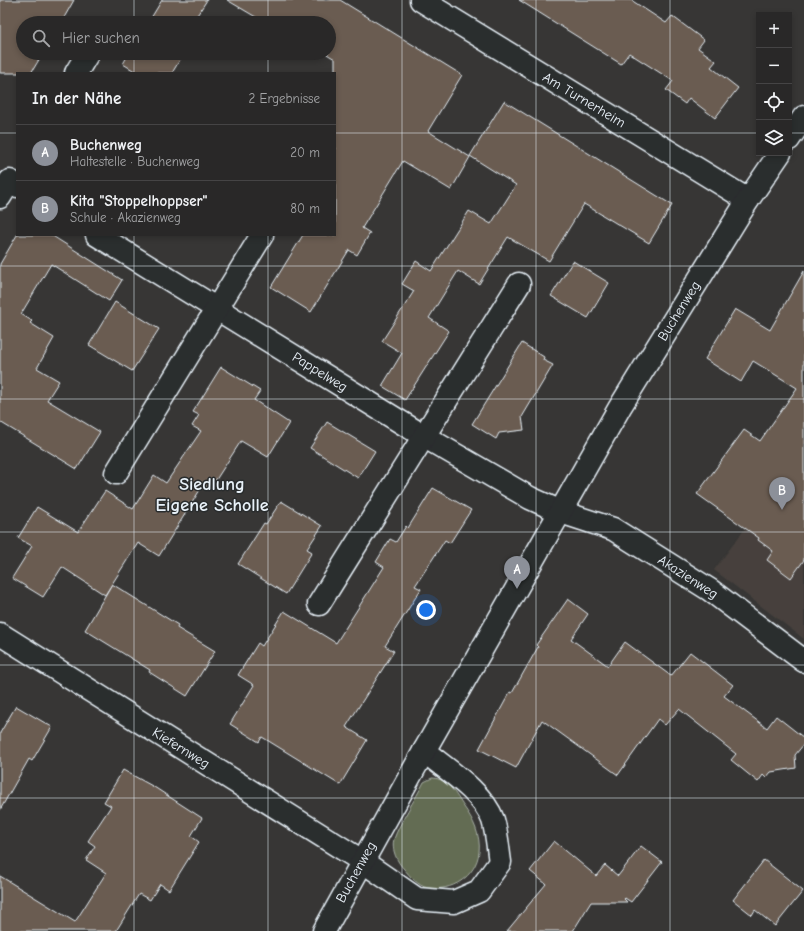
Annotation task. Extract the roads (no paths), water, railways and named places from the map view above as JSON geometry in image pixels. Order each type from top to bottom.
[{"type":"street","name":"Am Turnerheim","points":[[421,0],[748,200]]},
{"type":"street","points":[[77,72],[84,60]]},
{"type":"street","points":[[792,135],[804,117]]},
{"type":"street","name":"Buchenweg","points":[[324,931],[424,751],[620,407],[748,200],[778,156]]},
{"type":"street","name":"Pappelweg","points":[[99,236],[425,437],[530,498],[561,512]]},
{"type":"street","points":[[116,473],[261,236]]},
{"type":"street","points":[[319,604],[425,437],[519,284]]},
{"type":"street","name":"Akazienweg","points":[[561,512],[612,530],[626,538],[710,590],[804,660]]},
{"type":"street","name":"Kiefernweg","points":[[0,634],[362,861],[417,899],[454,902],[479,890],[500,862],[493,820],[479,798],[462,781],[424,751]]},
{"type":"place","name":"Kita \"Stoppelhoppser\"","points":[[782,510]]},
{"type":"place","name":"Buchenweg","points":[[517,589]]},
{"type":"district","name":"Siedlung Eigene Scholle","points":[[212,494]]}]
